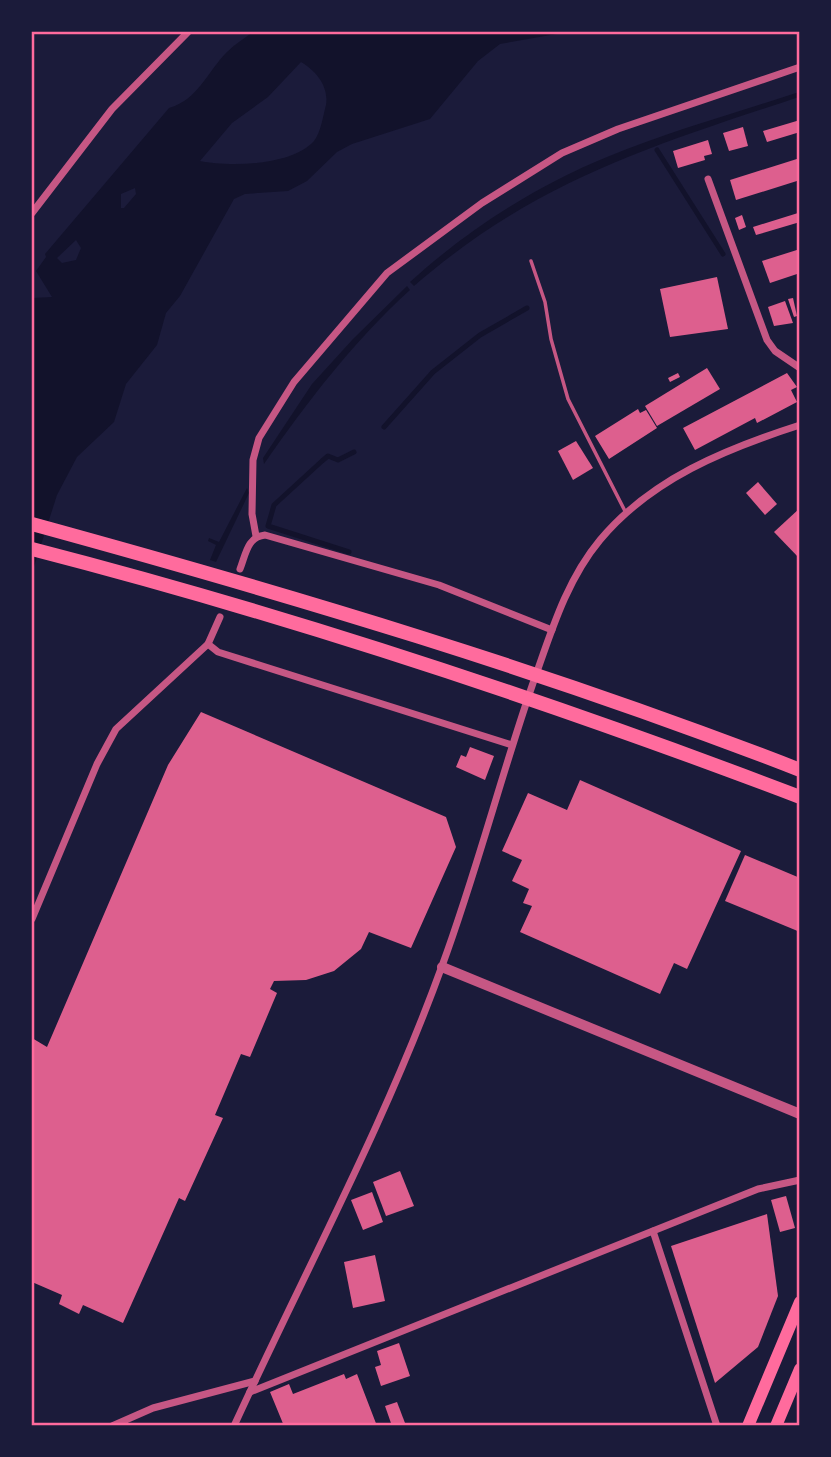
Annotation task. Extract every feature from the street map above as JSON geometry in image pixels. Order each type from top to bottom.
[{"type":"highway","points":[[32,524],[235,574],[565,684],[800,769]]},
{"type":"highway","points":[[32,549],[220,600],[502,689],[800,799]]},
{"type":"highway","points":[[748,1426],[800,1302]]},
{"type":"highway","points":[[776,1426],[800,1369]]},
{"type":"street","points":[[32,213],[112,109],[188,32]]},
{"type":"street","points":[[256,536],[252,514],[253,460],[259,438],[294,382],[387,273],[482,203],[562,153],[618,129],[800,67]]},
{"type":"street","points":[[708,179],[767,340],[775,351],[800,368]]},
{"type":"street","points":[[234,1426],[377,1124],[442,967],[512,746],[552,630],[577,572],[600,540],[650,492],[682,472],[800,425]]},
{"type":"street","points":[[235,574],[250,541],[256,536],[265,535],[439,585],[552,630]]},
{"type":"street","points":[[32,919],[97,764],[116,729],[208,644],[220,617]]},
{"type":"street","points":[[208,644],[218,652],[512,746]]},
{"type":"street","points":[[442,967],[800,1114]]},
{"type":"street","points":[[249,1392],[758,1189],[800,1180]]},
{"type":"street","points":[[653,1231],[717,1426]]},
{"type":"street","points":[[112,1426],[153,1408],[255,1381]]},
{"type":"lane","points":[[531,261],[545,302],[551,339],[568,399],[626,513]]},
{"type":"shaded area","points":[[253,32],[568,32],[500,44],[478,61],[430,119],[352,144],[337,152],[307,181],[288,191],[245,194],[234,199],[180,296],[166,313],[157,345],[126,384],[114,422],[77,457],[57,495],[32,573],[32,298],[52,297],[36,271],[46,257],[45,254],[169,108],[195,92],[227,52]],"holes":[[[301,62],[312,70],[323,85],[326,98],[320,129],[314,141],[291,156],[260,163],[200,161],[232,123],[268,97]],[[135,188],[136,194],[124,208],[121,208],[121,194]],[[76,240],[81,248],[76,260],[62,263],[57,258]]]},
{"type":"shaded area","points":[[799,92],[799,97],[693,132],[596,170],[504,219],[414,286],[410,282],[478,227],[529,195],[581,168],[655,139]]},
{"type":"shaded area","points":[[407,286],[410,290],[369,330],[332,373],[264,464],[263,458],[312,384]]},
{"type":"shaded area","points":[[247,488],[249,493],[216,562],[210,560],[216,545],[208,541],[209,538],[219,542]]},
{"type":"building","points":[[800,120],[800,132],[767,142],[763,131]]},
{"type":"building","points":[[743,127],[748,146],[729,151],[723,133]]},
{"type":"building","points":[[708,140],[712,154],[704,156],[705,160],[678,168],[673,151]]},
{"type":"building","points":[[800,158],[800,180],[736,200],[730,180]]},
{"type":"building","points":[[798,213],[800,222],[756,235],[753,227]]},
{"type":"building","points":[[742,215],[746,227],[739,230],[735,218]]},
{"type":"building","points":[[800,249],[800,273],[770,283],[762,261]]},
{"type":"building","points":[[717,277],[728,329],[670,337],[660,289]]},
{"type":"building","points":[[793,298],[797,316],[794,317],[788,299]]},
{"type":"building","points":[[785,301],[793,323],[774,326],[768,307]]},
{"type":"building","points":[[707,368],[720,389],[657,426],[645,406]]},
{"type":"building","points":[[678,373],[680,377],[670,382],[668,378]]},
{"type":"building","points":[[787,373],[797,387],[791,390],[797,402],[757,423],[755,418],[695,450],[683,428]]},
{"type":"building","points":[[638,409],[640,413],[646,410],[657,428],[609,459],[595,436]]},
{"type":"building","points":[[576,441],[593,468],[573,480],[558,451]]},
{"type":"building","points":[[758,482],[777,504],[765,515],[746,493]]},
{"type":"building","points":[[800,508],[800,559],[774,532]]},
{"type":"building","points":[[201,712],[446,817],[456,847],[411,948],[369,932],[361,949],[334,971],[306,980],[274,981],[270,989],[277,993],[250,1057],[241,1054],[215,1115],[223,1118],[185,1201],[179,1198],[123,1323],[83,1305],[79,1314],[59,1304],[62,1295],[32,1282],[32,1038],[47,1047],[168,765]]},
{"type":"building","points":[[470,747],[494,756],[485,780],[456,767],[461,755],[466,757]]},
{"type":"building","points":[[580,780],[741,851],[687,969],[674,963],[660,994],[520,932],[532,906],[523,903],[529,889],[512,881],[522,860],[502,851],[528,793],[567,810]]},
{"type":"building","points":[[745,855],[800,878],[800,932],[725,901]]},
{"type":"building","points":[[400,1171],[414,1206],[386,1216],[373,1182]]},
{"type":"building","points":[[372,1192],[383,1222],[363,1230],[351,1200]]},
{"type":"building","points":[[786,1196],[795,1228],[780,1232],[771,1200]]},
{"type":"building","points":[[767,1214],[778,1296],[758,1347],[715,1383],[671,1246]]},
{"type":"building","points":[[375,1255],[385,1301],[353,1308],[344,1262]]},
{"type":"building","points":[[399,1343],[410,1376],[381,1386],[375,1367],[381,1365],[377,1351]]},
{"type":"building","points":[[344,1374],[346,1379],[357,1374],[377,1426],[284,1426],[270,1392],[289,1384],[293,1394]]},
{"type":"building","points":[[397,1402],[405,1423],[392,1426],[385,1406]]},
{"type":"waterway","points":[[657,150],[723,254]]},
{"type":"waterway","points":[[384,427],[433,372],[480,335],[527,308]]},
{"type":"waterway","points":[[349,552],[268,526],[274,505],[322,461],[328,456],[338,460],[354,452]]}]
